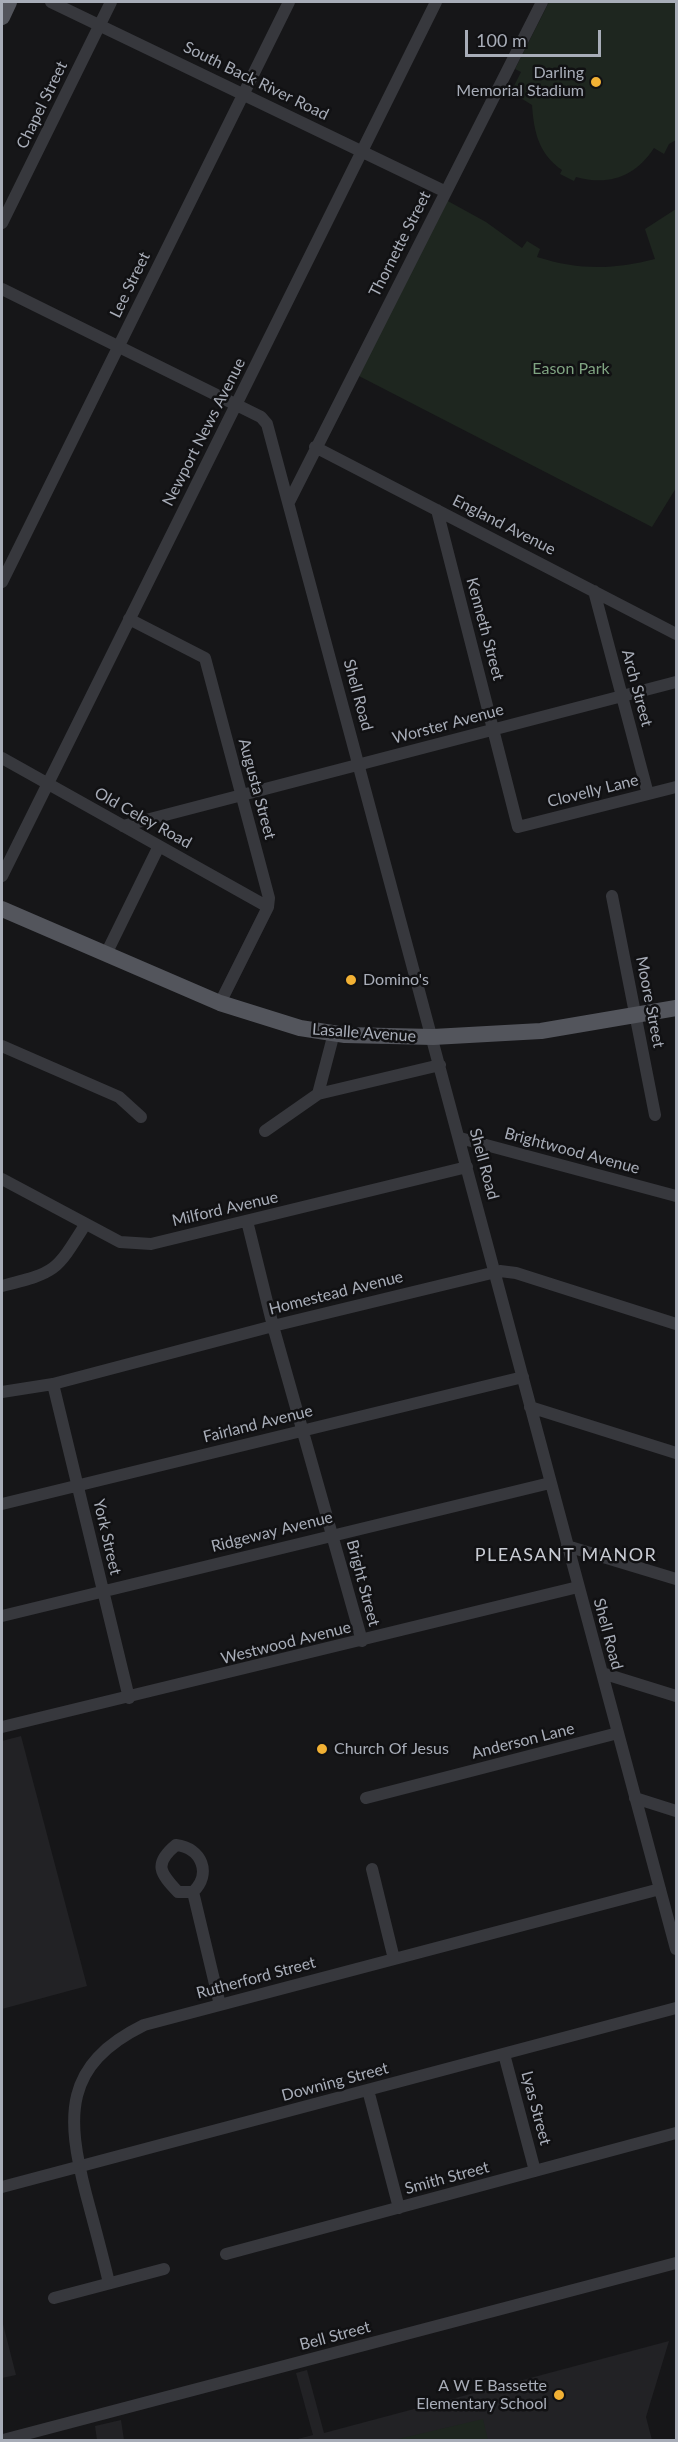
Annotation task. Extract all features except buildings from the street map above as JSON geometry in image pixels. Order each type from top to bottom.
[{"type":"main road","points":[[2,17],[9,2]]},
{"type":"main road","name":"Lasalle Avenue","points":[[2,909],[220,1003],[262,1018],[334,1033],[379,1037],[433,1037],[541,1031],[676,1008]]},
{"type":"street","name":"South Back River Road","points":[[51,2],[446,192]]},
{"type":"street","name":"Chapel Street","points":[[2,223],[111,2]]},
{"type":"street","name":"Lee Street","points":[[2,582],[289,2]]},
{"type":"street","name":"Newport News Avenue","points":[[2,876],[436,2]]},
{"type":"street","name":"Thornette Street","points":[[289,502],[542,2]]},
{"type":"street","points":[[2,289],[237,405]]},
{"type":"street","name":"Shell Road","points":[[237,405],[265,420],[289,502],[578,1587],[660,1889],[673,1925],[676,1949]]},
{"type":"street","name":"England Avenue","points":[[315,447],[676,634]]},
{"type":"street","name":"Kenneth Street","points":[[437,510],[518,827]]},
{"type":"street","name":"Arch Street","points":[[594,591],[648,794]]},
{"type":"street","name":"Augusta Street","points":[[129,619],[205,658],[269,897],[268,907]]},
{"type":"street","name":"Worster Avenue","points":[[123,826],[676,682]]},
{"type":"street","name":"Old Celey Road","points":[[2,758],[268,907]]},
{"type":"street","name":"Clovelly Lane","points":[[518,827],[676,787]]},
{"type":"street","points":[[106,954],[159,846]]},
{"type":"street","name":"Moore Street","points":[[612,896],[655,1115]]},
{"type":"street","points":[[220,1003],[268,907]]},
{"type":"street","points":[[318,1094],[334,1033]]},
{"type":"street","points":[[2,1046],[119,1097],[141,1117]]},
{"type":"street","points":[[265,1131],[318,1094],[440,1065]]},
{"type":"street","name":"Brightwood Avenue","points":[[460,1138],[676,1196]]},
{"type":"street","name":"Milford Avenue","points":[[2,1179],[25,1189],[85,1225],[120,1242],[151,1244],[467,1167]]},
{"type":"street","name":"Bright Street","points":[[247,1221],[273,1326],[362,1641]]},
{"type":"street","points":[[2,1286],[53,1270],[64,1259],[85,1225]]},
{"type":"street","name":"Homestead Avenue","points":[[2,1392],[53,1384],[273,1326],[495,1272],[516,1273],[676,1324]]},
{"type":"street","name":"Fairland Avenue","points":[[2,1504],[523,1377]]},
{"type":"street","name":"York Street","points":[[53,1384],[129,1698]]},
{"type":"street","points":[[530,1407],[676,1453]]},
{"type":"street","name":"Ridgeway Avenue","points":[[2,1616],[550,1483]]},
{"type":"street","points":[[567,1546],[676,1579]]},
{"type":"street","name":"Westwood Avenue","points":[[2,1727],[129,1698],[578,1587]]},
{"type":"street","points":[[602,1673],[676,1696]]},
{"type":"street","name":"Anderson Lane","points":[[366,1798],[618,1733]]},
{"type":"street","points":[[635,1798],[676,1811]]},
{"type":"street","points":[[372,1869],[394,1959]]},
{"type":"street","name":"Rutherford Street","points":[[110,2283],[72,2134],[74,2103],[83,2076],[102,2052],[123,2036],[144,2025],[660,1889]]},
{"type":"street","points":[[193,1892],[220,2005]]},
{"type":"street","name":"Downing Street","points":[[2,2187],[676,2008]]},
{"type":"street","name":"Lyas Street","points":[[504,2054],[535,2171]]},
{"type":"street","points":[[368,2090],[399,2208]]},
{"type":"street","name":"Smith Street","points":[[226,2254],[676,2133]]},
{"type":"street","name":"Bell Street","points":[[3,2440],[676,2263]]},
{"type":"street","points":[[54,2298],[164,2269]]},
{"type":"shaded area","points":[[21,1736],[87,1986],[2,2009],[2,1741]]},
{"type":"shaded area","points":[[2,2320],[16,2375],[2,2378]]},
{"type":"shaded area","name":"A W E Bassette Elementary School","points":[[669,2341],[646,2417],[652,2440],[294,2440],[313,2435],[296,2373],[307,2370],[324,2433]]},
{"type":"shaded area","points":[[121,2420],[124,2440],[97,2440],[95,2426]]},
{"type":"green space","name":"Darling Memorial Stadium","points":[[549,2],[676,2],[676,140],[669,144],[664,154],[654,148],[647,158],[630,172],[610,179],[588,180],[576,177],[574,181],[560,174],[562,170],[548,157],[539,142],[532,105],[511,92],[521,72],[515,69]]},
{"type":"green space","name":"Eason Park","points":[[446,200],[486,222],[522,248],[527,241],[540,249],[537,257],[567,264],[596,267],[640,263],[655,259],[645,229],[676,209],[676,488],[652,527],[357,375]]},
{"type":"green space","points":[[483,2419],[488,2440],[394,2440]]},
{"type":"place","name":"Darling Memorial Stadium","points":[[596,82]]},
{"type":"place","name":"Domino's","points":[[351,980]]},
{"type":"place","name":"Church Of Jesus","points":[[322,1749]]},
{"type":"place","name":"A W E Bassette Elementary School","points":[[559,2395]]},
{"type":"district","name":"PLEASANT MANOR","points":[[566,1555]]}]
